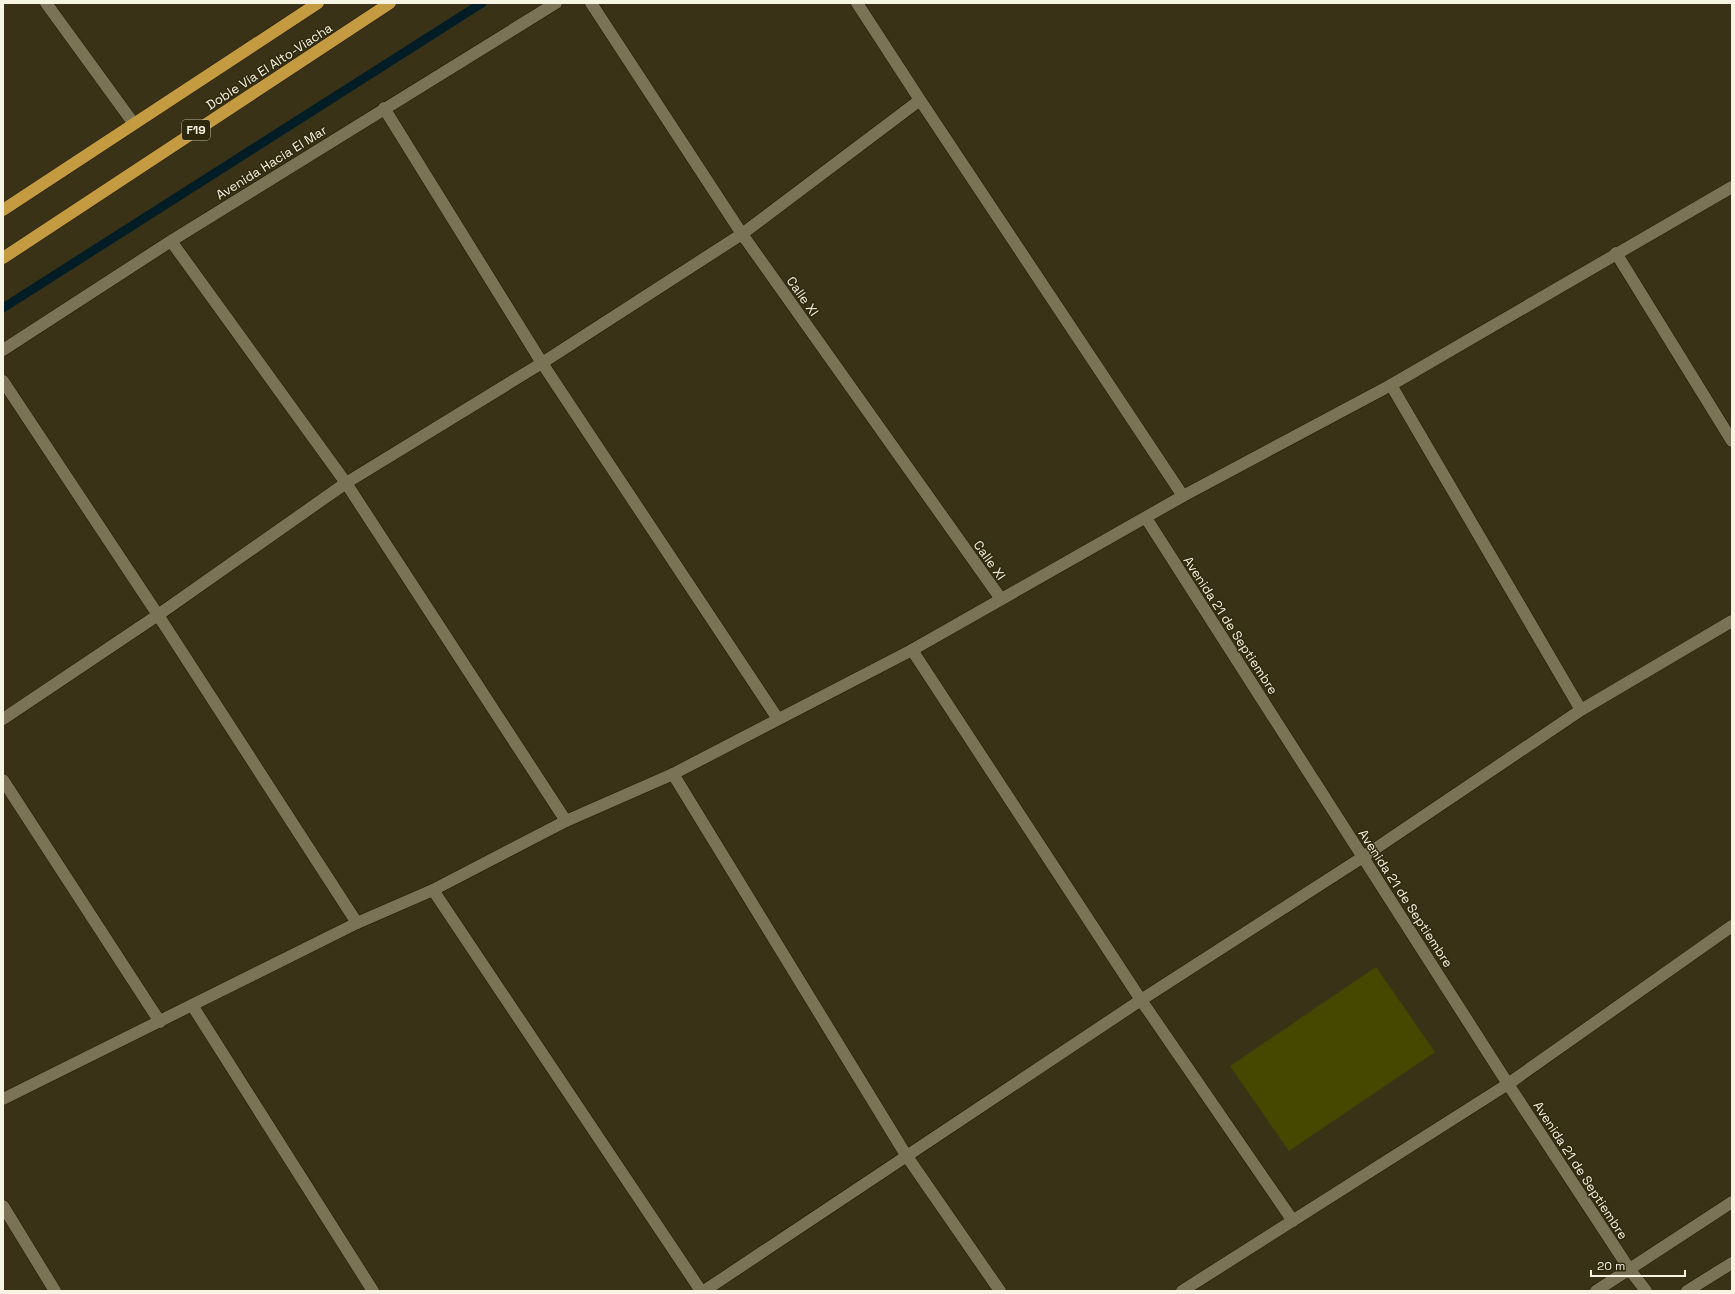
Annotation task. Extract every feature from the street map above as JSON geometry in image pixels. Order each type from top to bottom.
[{"type":"highway","name":"Doble Vía El Alto-Viacha","points":[[3,210],[318,3]]},
{"type":"highway","name":"Doble Vía El Alto-Viacha","points":[[3,258],[390,3]]},
{"type":"street","points":[[46,3],[134,124]]},
{"type":"street","name":"Avenida Hacia El Mar","points":[[3,350],[171,241],[556,3]]},
{"type":"street","name":"Calle XI","points":[[591,3],[742,234],[1001,599]]},
{"type":"street","points":[[857,3],[1183,496]]},
{"type":"street","points":[[3,719],[158,615],[346,483],[542,363],[742,234],[920,100]]},
{"type":"street","points":[[384,108],[542,363],[778,719]]},
{"type":"street","points":[[3,1099],[357,923],[433,890],[566,821],[673,774],[912,650],[1183,496],[1391,385],[1732,186]]},
{"type":"street","points":[[171,241],[346,483],[566,821]]},
{"type":"street","points":[[1616,253],[1732,441]]},
{"type":"street","points":[[3,380],[158,615],[357,923]]},
{"type":"street","points":[[1391,385],[1581,710]]},
{"type":"street","name":"Avenida 21 de Septiembre","points":[[1146,518],[1508,1084],[1630,1270],[1646,1291]]},
{"type":"street","points":[[704,1291],[1140,1000],[1363,857],[1581,710],[1732,621]]},
{"type":"street","points":[[912,650],[1140,1000],[1293,1221]]},
{"type":"street","points":[[673,774],[906,1155],[1000,1291]]},
{"type":"street","points":[[3,780],[160,1022]]},
{"type":"street","points":[[433,890],[701,1291]]},
{"type":"street","points":[[1182,1291],[1508,1084],[1732,926]]},
{"type":"street","points":[[192,1005],[372,1291]]},
{"type":"street","points":[[1596,1291],[1732,1202]]},
{"type":"street","points":[[3,1206],[55,1291]]},
{"type":"street","points":[[1687,1291],[1732,1263]]},
{"type":"shaded area","points":[[1376,967],[1435,1052],[1289,1151],[1230,1066]]},
{"type":"waterway","points":[[3,308],[482,3]]}]
